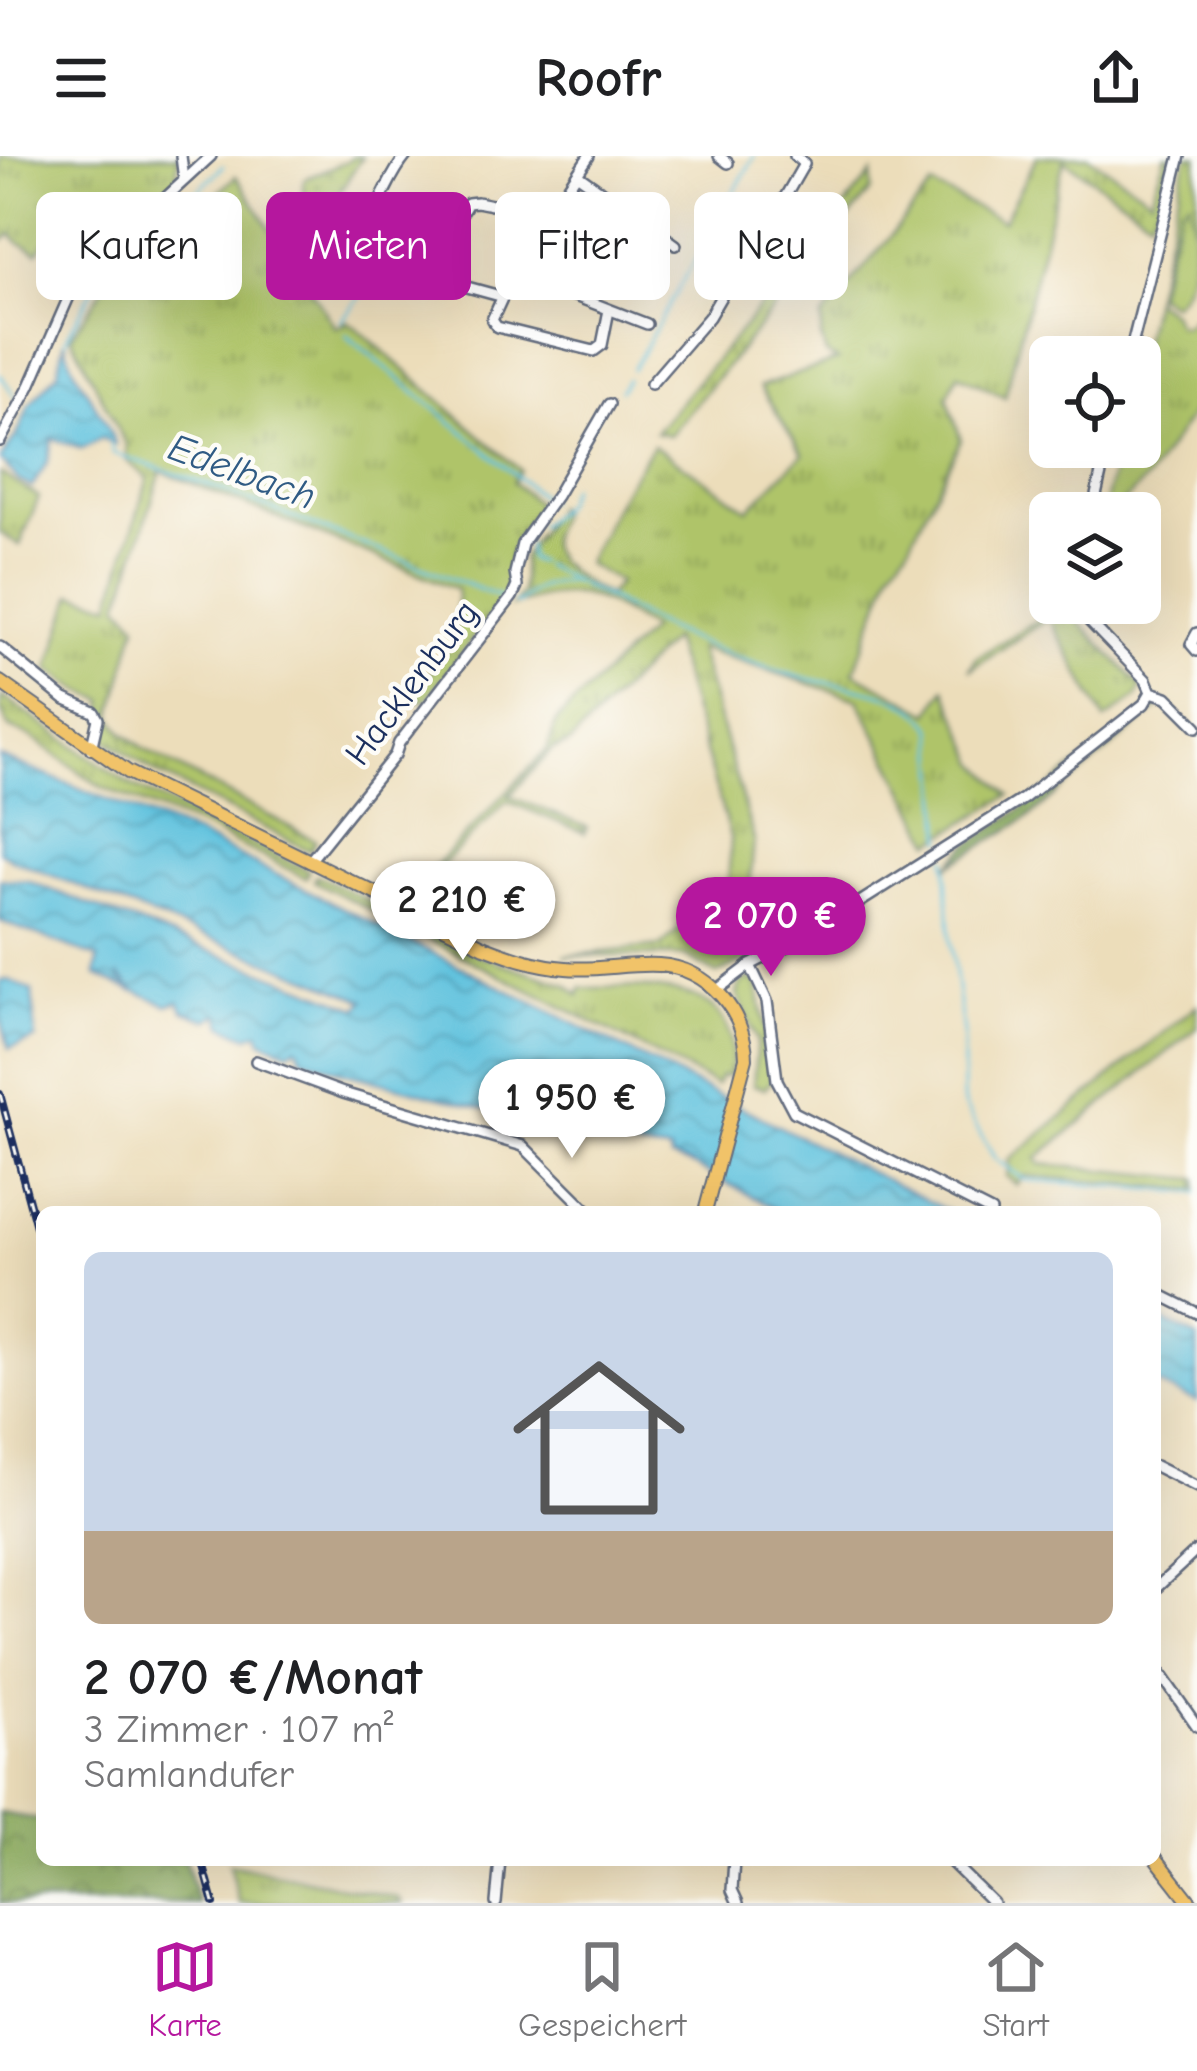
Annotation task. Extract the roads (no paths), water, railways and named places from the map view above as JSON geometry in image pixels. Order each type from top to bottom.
[{"type":"main road","points":[[0,682],[155,786],[508,956],[563,968],[672,966],[717,990],[735,1014],[744,1037],[746,1066],[707,1206]]},
{"type":"main road","points":[[1161,1865],[1191,1903]]},
{"type":"street","points":[[181,156],[184,179]]},
{"type":"street","points":[[0,440],[11,426],[71,292],[101,257],[211,156]]},
{"type":"street","points":[[383,192],[406,156]]},
{"type":"street","points":[[564,192],[590,156]]},
{"type":"street","points":[[651,384],[709,317],[756,236],[766,230],[804,164],[795,156]]},
{"type":"street","points":[[1134,336],[1180,156]]},
{"type":"street","points":[[577,174],[676,245]]},
{"type":"street","points":[[495,206],[468,203],[432,261],[428,277],[495,295]]},
{"type":"street","points":[[498,300],[491,320],[496,327],[594,351],[602,345],[609,310]]},
{"type":"street","points":[[584,300],[647,324]]},
{"type":"street","name":"Hacklenburg","points":[[309,862],[516,590],[522,544],[609,404]]},
{"type":"street","points":[[1093,624],[1146,680],[1151,692]]},
{"type":"street","points":[[1197,634],[1191,644],[1197,651]]},
{"type":"street","points":[[0,646],[64,699],[94,712],[98,719],[92,748]]},
{"type":"street","points":[[1151,692],[1167,697],[1197,727]]},
{"type":"street","points":[[717,990],[749,965],[800,940],[1023,799],[1144,704],[1151,692]]},
{"type":"street","points":[[749,965],[767,1001],[777,1080],[794,1112],[979,1206]]},
{"type":"street","points":[[256,1061],[343,1093],[523,1146],[583,1206]]},
{"type":"street","points":[[1161,1295],[1197,1312]]},
{"type":"street","points":[[1161,1469],[1197,1486]]},
{"type":"street","points":[[1161,1583],[1197,1550]]},
{"type":"street","points":[[1161,1675],[1197,1726]]},
{"type":"street","points":[[496,1903],[499,1866]]},
{"type":"street","points":[[734,1866],[738,1903]]},
{"type":"street","points":[[955,1866],[993,1903]]},
{"type":"water","points":[[65,340],[74,368],[115,444],[101,439],[82,449],[52,438],[48,461],[32,487],[0,460],[30,404],[58,372]]},
{"type":"water","points":[[0,757],[195,834],[938,1206],[770,1206],[671,1158],[670,1152],[635,1148],[343,1072],[302,1057],[297,1046],[289,1051],[262,1041],[259,1032],[248,1036],[223,1025],[220,1014],[209,1020],[183,1010],[179,1001],[167,1005],[133,990],[118,974],[130,990],[96,975],[98,958],[0,921],[0,879],[28,881],[358,1008],[365,1000],[0,852]]},
{"type":"water","points":[[9,980],[32,991],[36,1039],[9,1049],[0,1016],[0,981]]},
{"type":"water","points":[[1161,1320],[1197,1338],[1197,1402],[1161,1386]]},
{"type":"waterway","points":[[632,370],[754,157]]},
{"type":"waterway","points":[[65,341],[95,285],[156,234],[223,166]]},
{"type":"waterway","points":[[341,321],[358,300]]},
{"type":"waterway","points":[[346,335],[548,502]]},
{"type":"waterway","name":"Edelbach","points":[[0,374],[18,401]]},
{"type":"waterway","points":[[620,390],[627,379]]},
{"type":"waterway","name":"Edelbach","points":[[111,444],[113,453],[215,487],[505,599]]},
{"type":"waterway","points":[[539,526],[563,505],[570,487]]},
{"type":"waterway","points":[[528,544],[529,559],[538,562]]},
{"type":"waterway","points":[[543,565],[574,581]]},
{"type":"waterway","name":"Edelbach","points":[[514,603],[541,587],[570,581],[725,653],[909,706],[934,730],[943,840]]},
{"type":"waterway","name":"Edelbach","points":[[946,857],[963,1033],[964,1105],[995,1159],[1025,1180],[1197,1193]]},
{"type":"railway","points":[[0,1094],[36,1227]]},
{"type":"railway","points":[[204,1866],[214,1903]]}]
